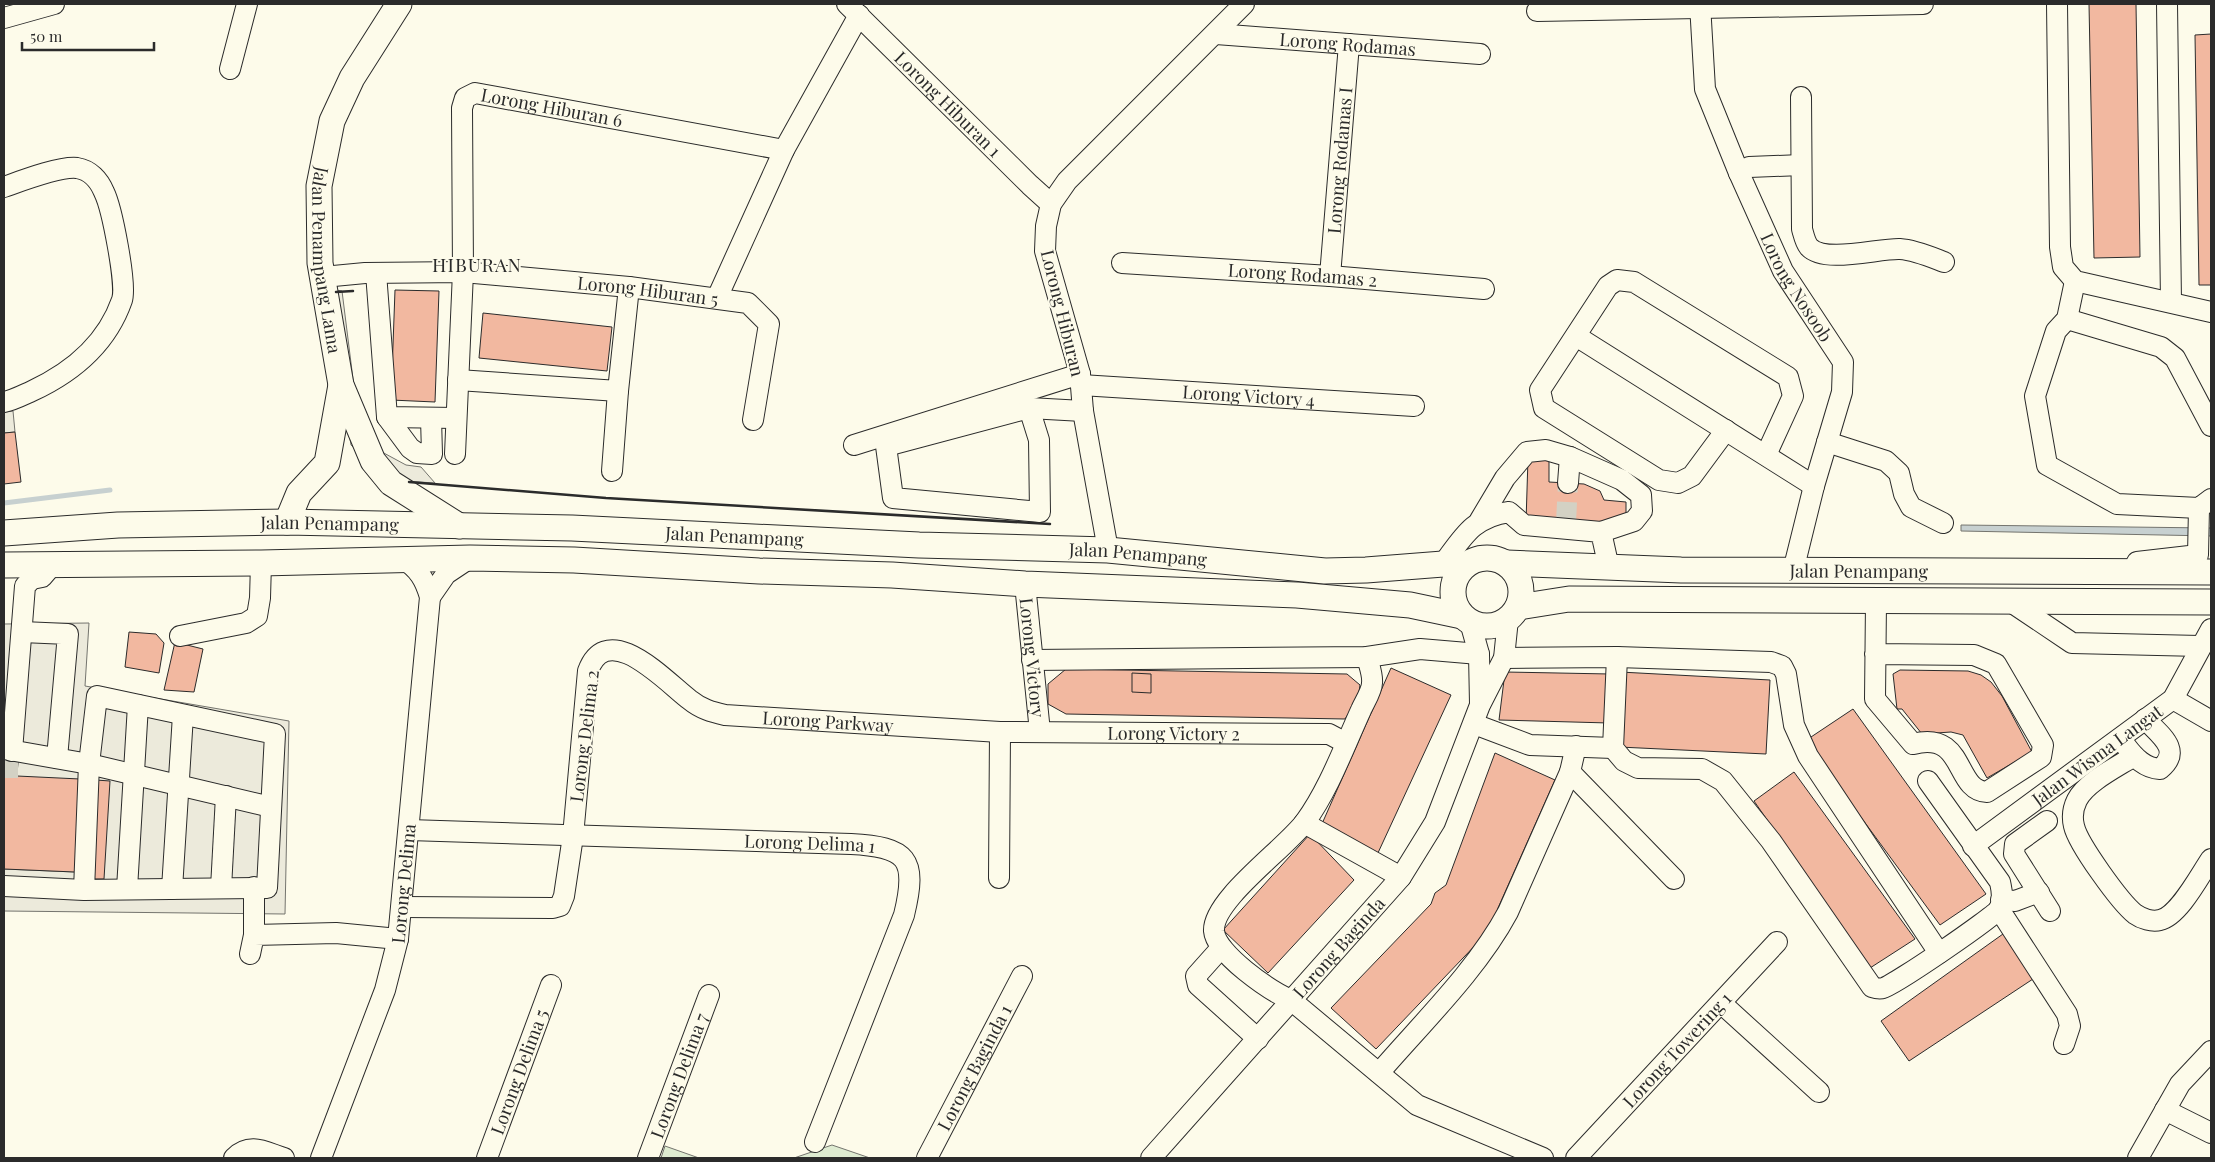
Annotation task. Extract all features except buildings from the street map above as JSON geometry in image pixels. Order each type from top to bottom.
[{"type":"main road","name":"Jalan Penampang Lama","points":[[399,4],[352,78],[332,121],[318,186],[320,263],[341,385],[373,461],[391,483],[458,526]]},
{"type":"main road","name":"Jalan Penampang Lama","points":[[327,463],[341,385]]},
{"type":"main road","points":[[307,562],[292,545],[287,522],[299,493],[327,463],[349,455],[373,461]]},
{"type":"main road","name":"Jalan Penampang","points":[[4,533],[118,526],[287,522],[572,528],[874,542],[1108,550],[1325,571],[1453,565]]},
{"type":"main road","points":[[874,542],[875,555],[878,562],[892,575]]},
{"type":"main road","points":[[1493,557],[1507,563],[1518,576],[1522,591],[1513,613],[1489,626],[1483,626],[1466,619],[1455,604],[1453,591],[1456,578],[1453,565],[1493,557]]},
{"type":"main road","name":"Jalan Penampang","points":[[4,565],[54,563],[261,563],[470,558],[574,560],[759,571],[892,575],[1024,584],[1316,596],[1410,605],[1466,619]]},
{"type":"main road","name":"Jalan Penampang","points":[[1507,563],[1610,568],[2211,572]]},
{"type":"main road","name":"Jalan Penampang","points":[[1513,613],[1569,599],[1876,602],[2211,602]]},
{"type":"street","points":[[4,18],[54,4]]},
{"type":"street","points":[[230,69],[247,4]]},
{"type":"street","name":"Lorong Hiburan","points":[[1108,550],[1083,410],[1080,379],[1045,251],[1046,226],[1051,204],[1067,181],[1244,4]]},
{"type":"street","points":[[1537,11],[1700,6],[1922,4]]},
{"type":"street","points":[[2056,4],[2060,247],[2064,267],[2075,281],[2211,312]]},
{"type":"street","points":[[2167,4],[2171,302]]},
{"type":"street","name":"Lorong Nosoob","points":[[1700,6],[1706,89],[1739,173],[1783,271],[1843,362],[1842,392],[1814,486],[1793,570]]},
{"type":"street","name":"Lorong Hiburan 5","points":[[323,277],[370,273],[463,272],[629,287],[717,298],[784,150],[853,9]]},
{"type":"street","name":"Lorong Hiburan 1","points":[[853,9],[1030,186],[1051,204]]},
{"type":"street","name":"Lorong Rodamas","points":[[1216,34],[1480,54]]},
{"type":"street","name":"Lorong Rodamas I","points":[[1330,276],[1349,44]]},
{"type":"street","name":"Lorong Hiburan 6","points":[[455,454],[463,272],[462,108],[465,98],[475,93],[784,150]]},
{"type":"street","points":[[1801,97],[1802,229],[1805,242],[1811,249],[1825,254],[1901,249],[1944,262]]},
{"type":"street","points":[[1739,173],[1749,167],[1801,165]]},
{"type":"street","points":[[4,186],[65,168],[77,168],[90,172],[105,192],[121,263],[123,298],[111,323],[91,352],[80,362],[49,383],[4,402]]},
{"type":"street","name":"Lorong Rodamas 2","points":[[1122,262],[1330,276],[1484,289]]},
{"type":"street","points":[[370,273],[388,418],[410,448],[417,453],[432,454],[430,418]]},
{"type":"street","points":[[1726,430],[1692,476],[1678,483],[1659,480],[1544,408],[1540,390],[1608,286],[1617,280],[1634,282],[1788,378],[1793,396],[1766,455]]},
{"type":"street","points":[[2048,572],[2198,555],[2202,519],[2117,504],[2047,465],[2035,396],[2056,332],[2067,319],[2075,281]]},
{"type":"street","points":[[612,471],[629,287]]},
{"type":"street","points":[[717,298],[748,303],[769,324],[753,420]]},
{"type":"street","points":[[2067,319],[2162,347],[2175,358],[2211,426]]},
{"type":"street","points":[[1576,336],[1814,486]]},
{"type":"street","points":[[854,445],[1080,379]]},
{"type":"street","name":"Lorong Victory 4","points":[[1080,379],[1414,406]]},
{"type":"street","points":[[458,380],[618,391]]},
{"type":"street","points":[[1029,408],[1039,440],[1040,512],[894,498],[886,446],[1029,408],[1083,410]]},
{"type":"street","points":[[388,418],[456,418]]},
{"type":"street","points":[[1827,442],[1886,461],[1899,472],[1904,494],[1911,507],[1943,523]]},
{"type":"street","points":[[1453,565],[1465,534],[1480,520],[1505,478],[1527,452],[1546,450],[1570,457],[1622,480],[1642,496],[1642,511],[1634,521],[1601,532],[1566,526],[1524,525],[1509,512],[1492,514],[1480,520]]},
{"type":"street","points":[[1568,483],[1570,457]]},
{"type":"street","points":[[1601,532],[1610,568]]},
{"type":"street","name":"Lorong Delima","points":[[430,597],[446,574],[470,558]]},
{"type":"street","name":"Lorong Delima","points":[[321,1158],[385,990],[398,939],[403,906],[430,597],[424,580],[418,571],[403,559]]},
{"type":"street","points":[[54,563],[42,577],[32,579],[25,586],[11,756],[34,754],[89,764],[271,807]]},
{"type":"street","points":[[180,636],[246,623],[257,616],[260,598],[261,563]]},
{"type":"street","name":"Lorong Victory","points":[[1024,584],[1040,732]]},
{"type":"street","points":[[1875,654],[1974,655],[1996,664],[2043,745],[2041,757],[1986,792],[1974,788],[1947,747],[1927,740],[1913,744],[1875,699],[1875,654],[1876,602]]},
{"type":"street","points":[[2011,602],[2072,643],[2200,646]]},
{"type":"street","name":"Lorong Baginda","points":[[1152,1158],[1401,877],[1435,822],[1477,715],[1504,658],[1513,613]]},
{"type":"street","name":"Lorong Baginda","points":[[1466,619],[1479,654],[1477,715]]},
{"type":"street","name":"Jalan Wisma Langat","points":[[1973,846],[2173,698],[2211,629]]},
{"type":"street","points":[[22,632],[68,634],[57,758]]},
{"type":"street","name":"Lorong Delima 2","points":[[573,836],[587,682],[592,661],[600,654],[613,650],[640,660],[666,680]]},
{"type":"street","points":[[1032,660],[1367,657],[1420,650],[1479,654]]},
{"type":"street","points":[[1367,657],[1373,684],[1319,800],[1304,823],[1222,905],[1214,929],[1217,942],[1276,993],[1291,1000],[1417,1105],[1543,1158]]},
{"type":"street","points":[[1617,657],[1614,748],[1624,762],[1638,768],[1702,769],[1723,781],[1771,841],[1872,987],[1882,989],[1894,984],[1939,952],[2000,904],[2039,892]]},
{"type":"street","points":[[1504,658],[1617,657],[1771,662],[1782,666],[1786,674],[1794,725],[1808,756],[1939,952]]},
{"type":"street","name":"Lorong Parkway","points":[[666,680],[701,708],[725,715],[1000,732]]},
{"type":"street","points":[[4,886],[84,890],[267,888],[275,734],[96,696],[89,764],[84,890]]},
{"type":"street","points":[[2173,698],[2211,721]]},
{"type":"street","points":[[127,889],[138,705]]},
{"type":"street","points":[[172,889],[183,715]]},
{"type":"street","points":[[1477,715],[1530,745],[1614,748]]},
{"type":"street","points":[[2120,738],[2134,756],[2150,768],[2160,769],[2168,762],[2171,754],[2168,744],[2146,719]]},
{"type":"street","points":[[999,878],[1000,732]]},
{"type":"street","name":"Lorong Victory 2","points":[[1000,732],[1330,734],[1346,743]]},
{"type":"street","points":[[1379,1073],[1480,956],[1498,932],[1570,772],[1576,746]]},
{"type":"street","points":[[2134,756],[2086,788],[2077,800],[2073,813],[2077,835],[2100,871],[2136,915],[2148,920],[2160,920],[2169,916],[2178,908],[2211,859]]},
{"type":"street","points":[[1570,772],[1674,879]]},
{"type":"street","points":[[1928,780],[2000,882],[2003,894],[2000,904],[2062,1004],[2070,1026],[2064,1044]]},
{"type":"street","points":[[221,888],[226,796]]},
{"type":"street","points":[[2047,821],[2015,844],[2013,848],[2014,854],[2050,911]]},
{"type":"street","points":[[1304,823],[1401,877]]},
{"type":"street","name":"Lorong Delima 1","points":[[409,830],[851,844],[879,846],[894,851],[903,858],[908,867],[910,892],[904,915],[815,1142]]},
{"type":"street","points":[[403,906],[553,908],[560,906],[564,896],[573,836]]},
{"type":"street","points":[[254,888],[252,945],[336,933],[398,939]]},
{"type":"street","name":"Lorong Towering 1","points":[[1576,1158],[1777,942]]},
{"type":"street","points":[[1222,948],[1196,976],[1196,981],[1198,985],[1258,1039]]},
{"type":"street","name":"Lorong Baginda 1","points":[[927,1158],[1022,976]]},
{"type":"street","name":"Lorong Delima 5","points":[[487,1158],[552,985]]},
{"type":"street","name":"Lorong Delima 7","points":[[648,1158],[709,995]]},
{"type":"street","points":[[1721,1003],[1819,1092]]},
{"type":"street","points":[[2138,1158],[2180,1084],[2211,1051]]},
{"type":"street","points":[[2165,1110],[2211,1132]]},
{"type":"street","points":[[234,1158],[242,1151],[251,1149],[284,1158]]},
{"type":"green space","points":[[832,1145],[870,1158],[794,1158]]},
{"type":"green space","points":[[665,1146],[699,1158],[661,1158]]},
{"type":"shaded area","points":[[336,290],[342,291],[360,435],[369,445],[406,465],[421,467],[435,483],[387,480],[351,445],[329,301]]},
{"type":"shaded area","points":[[13,411],[15,432],[4,433],[4,412]]},
{"type":"shaded area","points":[[1961,525],[2211,528],[2211,536],[1961,531]]},
{"type":"shaded area","points":[[89,623],[85,686],[289,721],[285,914],[4,911],[4,869],[75,872],[17,776],[18,760],[4,759],[4,624]]},
{"type":"waterway","points":[[4,503],[110,490]]},
{"type":"tunnel","points":[[1566,522],[1568,483]]},
{"type":"tunnel","points":[[4,768],[18,768]]},
{"type":"wall","points":[[336,292],[353,291]]},
{"type":"wall","points":[[409,482],[606,498],[1050,524]]},
{"type":"district","name":"HIBURAN","points":[[477,264]]}]
